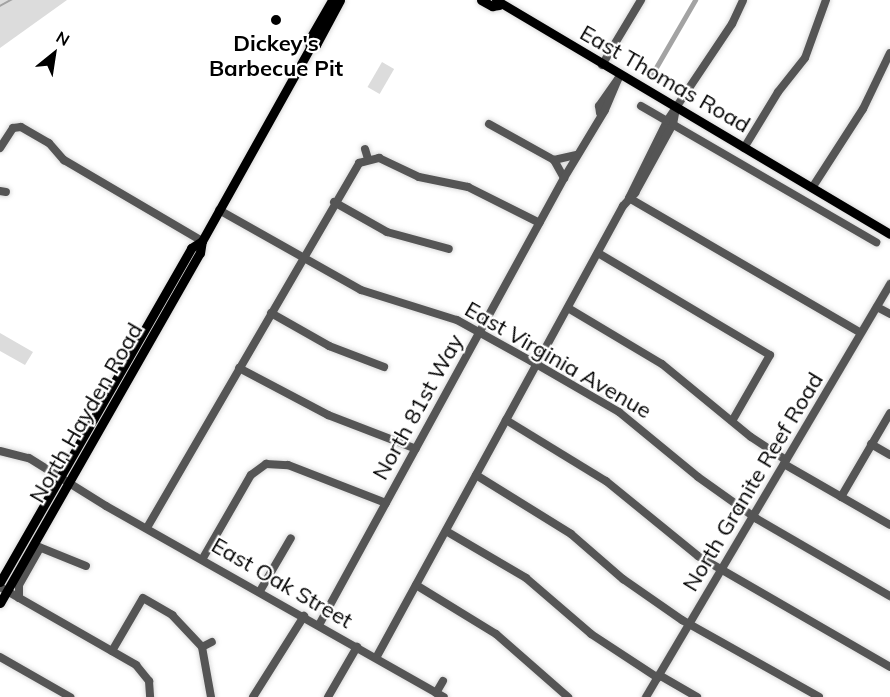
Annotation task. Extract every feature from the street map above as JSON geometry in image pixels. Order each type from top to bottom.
[{"type":"main road","name":"North Hayden Road","points":[[310,48],[309,40],[332,0]]},
{"type":"main road","name":"North Hayden Road","points":[[0,603],[3,589],[37,546],[70,482],[200,252],[202,241],[219,210],[310,48],[318,42],[340,0]]},
{"type":"main road","name":"East Thomas Road","points":[[482,0],[492,6],[497,2],[890,234]]},
{"type":"main road","points":[[318,42],[324,22],[321,18]]},
{"type":"main road","name":"North Hayden Road","points":[[0,582],[191,248],[202,241]]},
{"type":"main road","points":[[124,365],[134,371]]},
{"type":"street","points":[[602,65],[641,0]]},
{"type":"street","points":[[376,658],[676,109],[743,0]]},
{"type":"street","points":[[747,150],[778,92],[808,53],[826,0]]},
{"type":"street","points":[[799,48],[808,53]]},
{"type":"street","points":[[812,188],[862,109],[890,53]]},
{"type":"street","name":"North 81st Way","points":[[319,625],[600,113],[599,106],[620,75]]},
{"type":"street","name":"East Thomas Road","points":[[641,105],[876,242]]},
{"type":"street","points":[[489,124],[554,160],[564,178]]},
{"type":"street","points":[[0,148],[14,128],[21,127],[49,143],[64,160],[202,241]]},
{"type":"street","points":[[365,149],[368,159]]},
{"type":"street","name":"East Thomas Road","points":[[742,165],[747,150]]},
{"type":"street","points":[[554,160],[576,155]]},
{"type":"street","points":[[148,526],[355,167],[368,159],[385,160],[419,177],[481,191],[540,223]]},
{"type":"street","points":[[629,198],[861,333]]},
{"type":"street","points":[[334,202],[387,232],[449,249]]},
{"type":"street","points":[[836,219],[843,207]]},
{"type":"street","name":"East Virginia Avenue","points":[[219,210],[361,290],[442,314],[537,364],[641,428],[698,477],[753,516],[890,596]]},
{"type":"street","points":[[598,253],[770,355],[732,421]]},
{"type":"street","name":"North Granite Reef Road","points":[[646,697],[890,284]]},
{"type":"street","points":[[877,307],[890,314]]},
{"type":"street","points":[[568,308],[662,364],[785,462],[890,525]]},
{"type":"street","points":[[271,313],[329,346],[384,367]]},
{"type":"street","points":[[239,368],[328,415],[416,449]]},
{"type":"street","points":[[841,496],[890,413]]},
{"type":"street","points":[[506,420],[606,481],[673,538],[721,570],[890,667]]},
{"type":"street","points":[[871,444],[890,455]]},
{"type":"street","name":"East Oak Street","points":[[0,451],[22,455],[60,476],[440,695],[443,681]]},
{"type":"street","points":[[203,558],[251,475],[265,460],[288,465],[386,502]]},
{"type":"street","points":[[476,475],[571,534],[623,579],[690,623],[819,697]]},
{"type":"street","points":[[446,531],[526,578],[591,634],[658,677],[697,697]]},
{"type":"street","points":[[260,591],[291,538]]},
{"type":"street","points":[[37,546],[86,566]]},
{"type":"street","name":"North Hayden Road","points":[[19,598],[19,585],[37,546]]},
{"type":"street","points":[[416,585],[484,625],[568,696]]},
{"type":"street","points":[[3,589],[143,670],[149,681],[150,697]]},
{"type":"street","points":[[112,651],[143,598],[172,615],[202,647],[211,697]]},
{"type":"street","points":[[253,697],[304,616]]},
{"type":"street","points":[[202,647],[212,642]]},
{"type":"street","points":[[328,697],[357,647]]},
{"type":"street","points":[[0,657],[70,697]]},
{"type":"shaded area","points":[[0,0],[67,0],[0,48]]},
{"type":"shaded area","points":[[382,62],[394,69],[380,94],[368,87]]},
{"type":"shaded area","points":[[0,333],[33,352],[25,365],[0,351]]},
{"type":"waterway","points":[[0,6],[11,0]]},
{"type":"waterway","points":[[651,76],[695,0]]},
{"type":"place","name":"Dickey's Barbecue Pit","points":[[276,20]]}]
